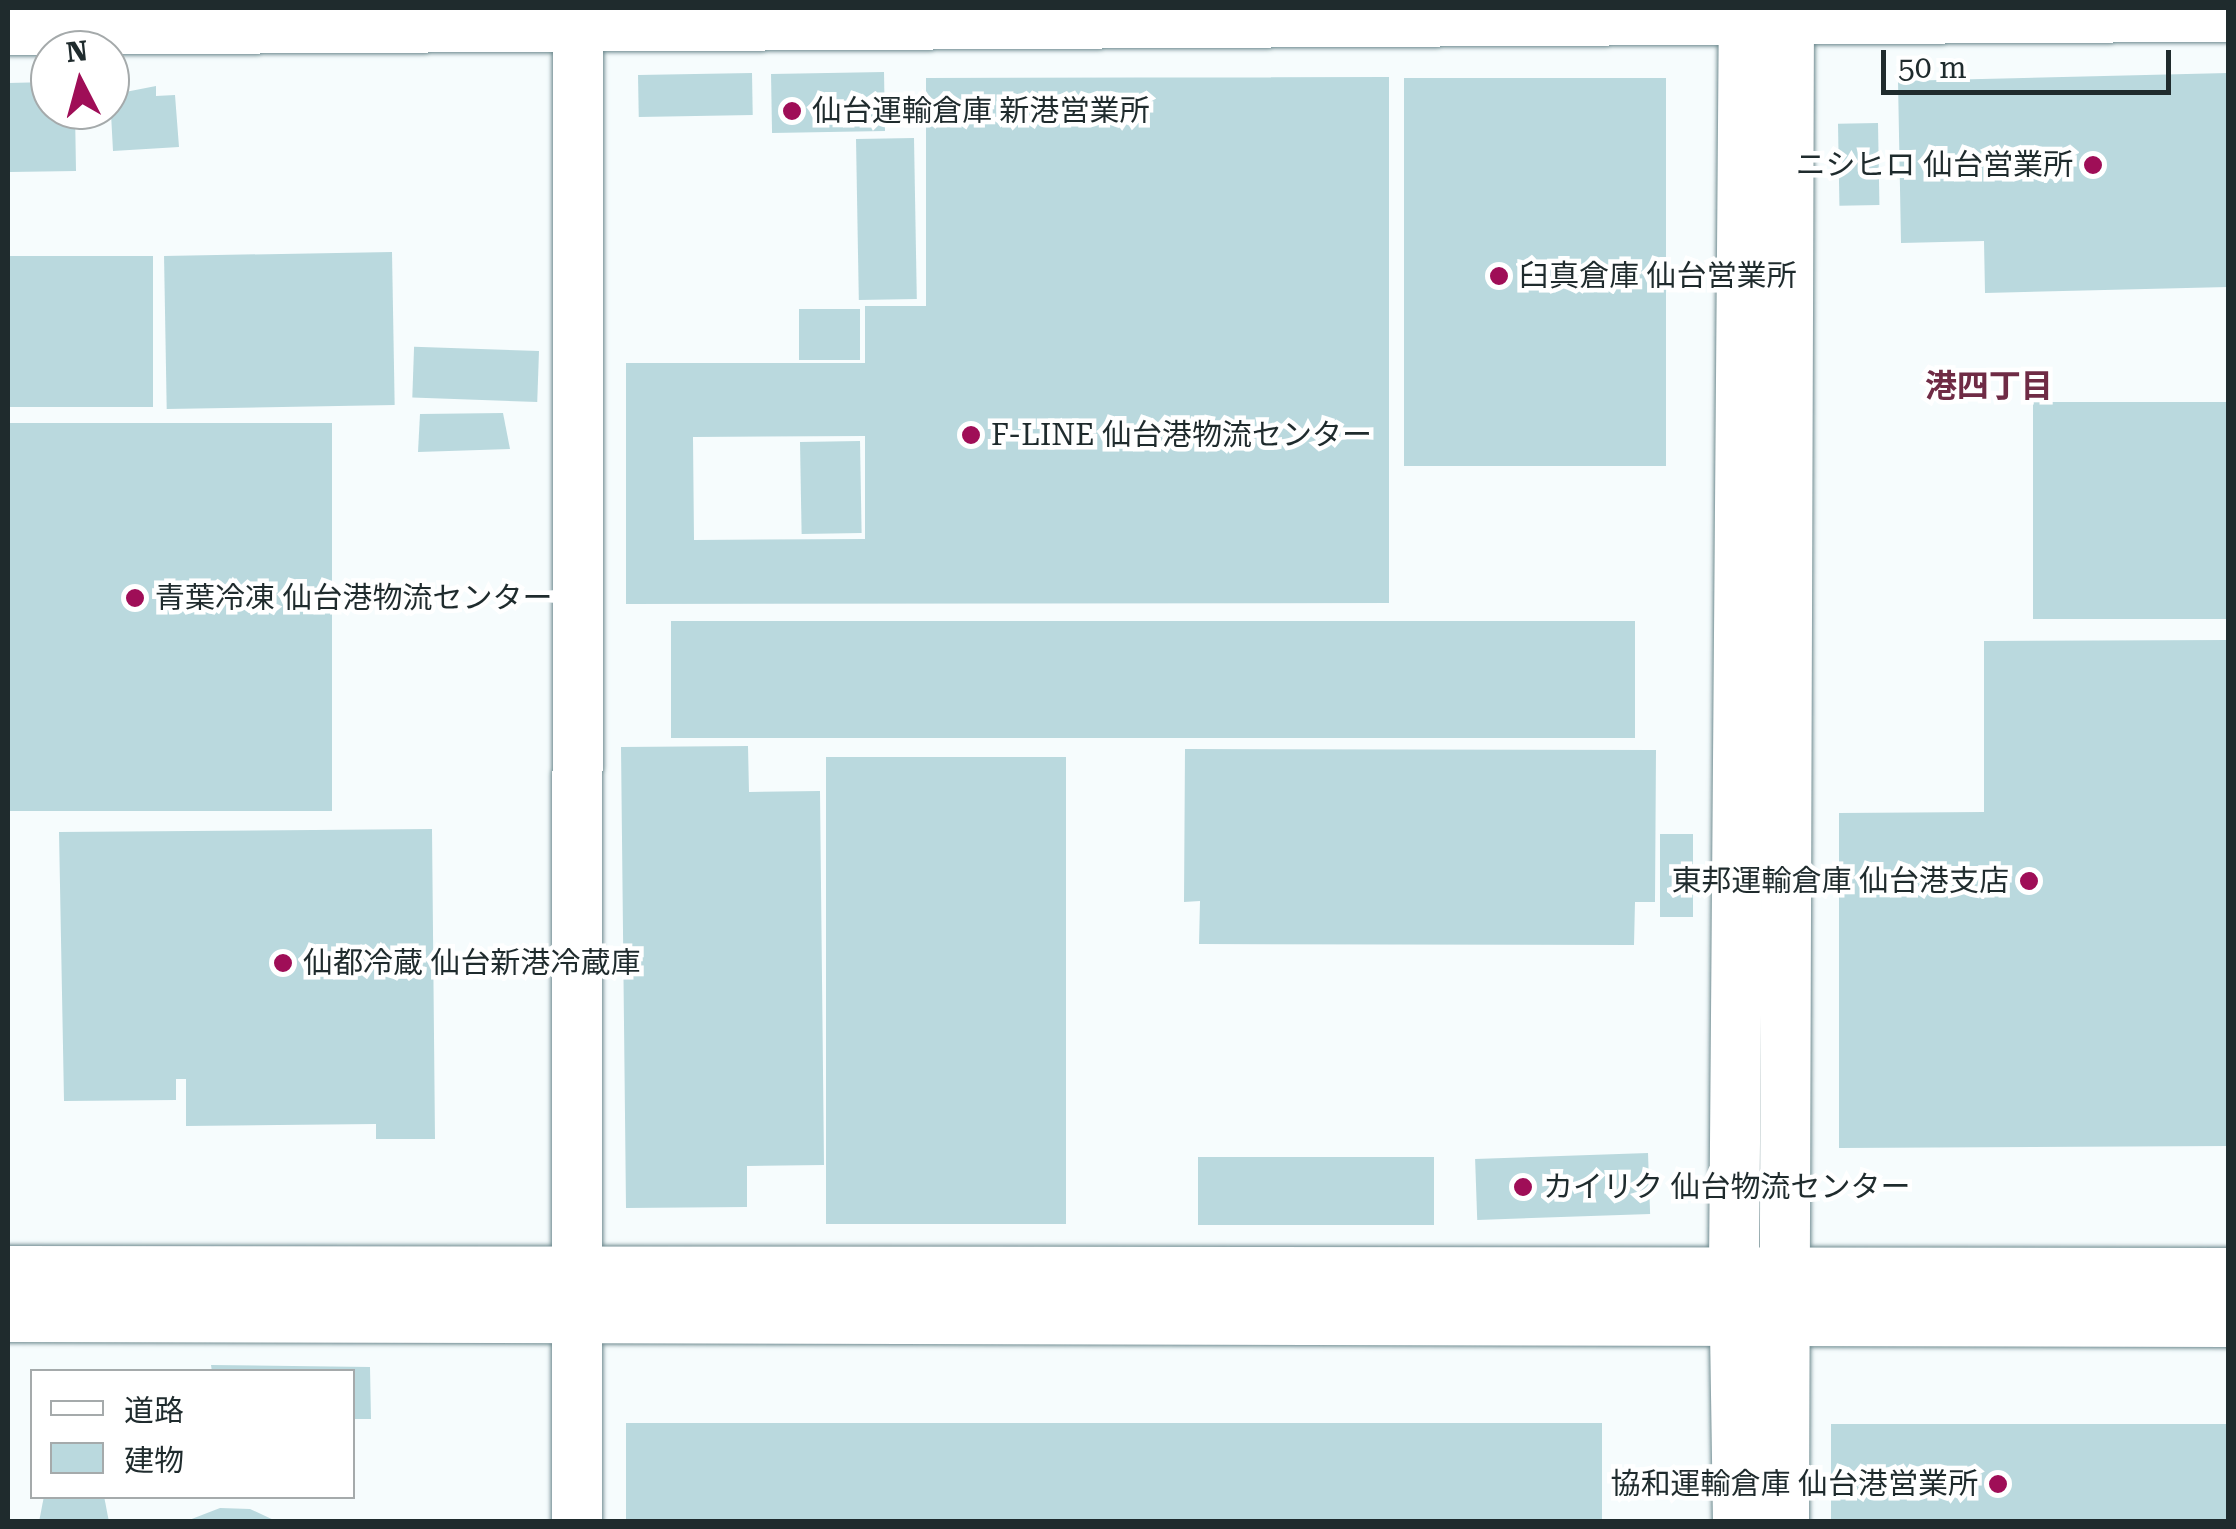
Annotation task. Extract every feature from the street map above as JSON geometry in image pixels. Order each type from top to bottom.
[{"type":"street","points":[[1768,14],[1786,1321],[1784,1522]]},
{"type":"street","points":[[1738,1522],[1734,1270],[1768,14]]},
{"type":"street","points":[[577,1522],[578,17]]},
{"type":"street","points":[[8,30],[578,17],[2228,17]]},
{"type":"street","points":[[8,1318],[576,1298],[1734,1270],[2228,1273]]},
{"type":"street","points":[[8,1271],[576,1298],[1736,1322],[2228,1322]]},
{"type":"building","points":[[884,72],[885,131],[772,133],[771,74]]},
{"type":"building","points":[[752,73],[753,115],[639,117],[638,75]]},
{"type":"building","points":[[2228,73],[2228,287],[1985,293],[1984,241],[1901,243],[1898,81]]},
{"type":"building","points":[[1389,77],[1389,603],[626,604],[626,363],[865,363],[865,306],[926,306],[926,78]],"holes":[[[865,436],[865,539],[694,540],[693,437]]]},
{"type":"building","points":[[1404,78],[1666,78],[1666,466],[1404,466]]},
{"type":"building","points":[[30,82],[30,130],[75,130],[76,171],[10,172],[8,83]]},
{"type":"building","points":[[156,86],[156,96],[175,95],[179,147],[113,151],[112,130],[130,130],[130,91]]},
{"type":"building","points":[[1878,123],[1879,205],[1839,206],[1838,124]]},
{"type":"building","points":[[914,138],[917,299],[859,300],[856,139]]},
{"type":"building","points":[[392,252],[395,405],[167,409],[164,256]]},
{"type":"building","points":[[8,256],[153,256],[153,407],[8,407]]},
{"type":"building","points":[[799,309],[860,309],[860,360],[799,360]]},
{"type":"building","points":[[414,347],[539,351],[537,402],[412,398]]},
{"type":"building","points":[[2033,402],[2228,402],[2228,619],[2033,619]]},
{"type":"building","points":[[503,413],[510,449],[418,452],[420,414]]},
{"type":"building","points":[[8,423],[332,423],[332,811],[8,811]]},
{"type":"building","points":[[860,441],[862,533],[802,534],[800,442]]},
{"type":"building","points":[[671,621],[1635,621],[1635,738],[671,738]]},
{"type":"building","points":[[2228,640],[2228,1146],[1839,1148],[1839,813],[1984,812],[1984,641]]},
{"type":"building","points":[[748,746],[749,792],[820,791],[824,1165],[747,1166],[747,1207],[626,1208],[621,747]]},
{"type":"building","points":[[1185,749],[1656,750],[1655,902],[1635,902],[1634,945],[1199,944],[1200,901],[1184,902]]},
{"type":"building","points":[[826,757],[1066,757],[1066,1224],[826,1224]]},
{"type":"building","points":[[432,829],[435,1139],[376,1139],[376,1124],[186,1126],[186,1079],[176,1079],[176,1100],[64,1101],[59,832]]},
{"type":"building","points":[[1660,834],[1693,834],[1693,917],[1660,917]]},
{"type":"building","points":[[1648,1153],[1650,1214],[1477,1220],[1475,1159]]},
{"type":"building","points":[[1198,1157],[1434,1157],[1434,1225],[1198,1225]]},
{"type":"building","points":[[211,1365],[370,1367],[371,1419],[355,1419],[355,1369],[212,1369]]},
{"type":"building","points":[[626,1423],[1602,1423],[1602,1522],[626,1522]]},
{"type":"building","points":[[1831,1424],[2228,1424],[2228,1522],[1831,1522]]},
{"type":"building","points":[[43,1499],[105,1499],[109,1522],[39,1522]]},
{"type":"building","points":[[220,1508],[250,1509],[278,1522],[184,1522]]},
{"type":"place","name":"仙台運輸倉庫 新港営業所","points":[[792,111]]},
{"type":"place","name":"ニシヒロ 仙台営業所","points":[[2093,165]]},
{"type":"place","name":"臼真倉庫 仙台営業所","points":[[1499,276]]},
{"type":"place","name":"F-LINE 仙台港物流センター","points":[[971,435]]},
{"type":"place","name":"青葉冷凍 仙台港物流センター","points":[[135,598]]},
{"type":"place","name":"東邦運輸倉庫 仙台港支店","points":[[2029,881]]},
{"type":"place","name":"仙都冷蔵 仙台新港冷蔵庫","points":[[283,963]]},
{"type":"place","name":"カイリク 仙台物流センター","points":[[1523,1187]]},
{"type":"place","name":"協和運輸倉庫 仙台港営業所","points":[[1998,1484]]},
{"type":"district","name":"港四丁目","points":[[1989,386]]}]
